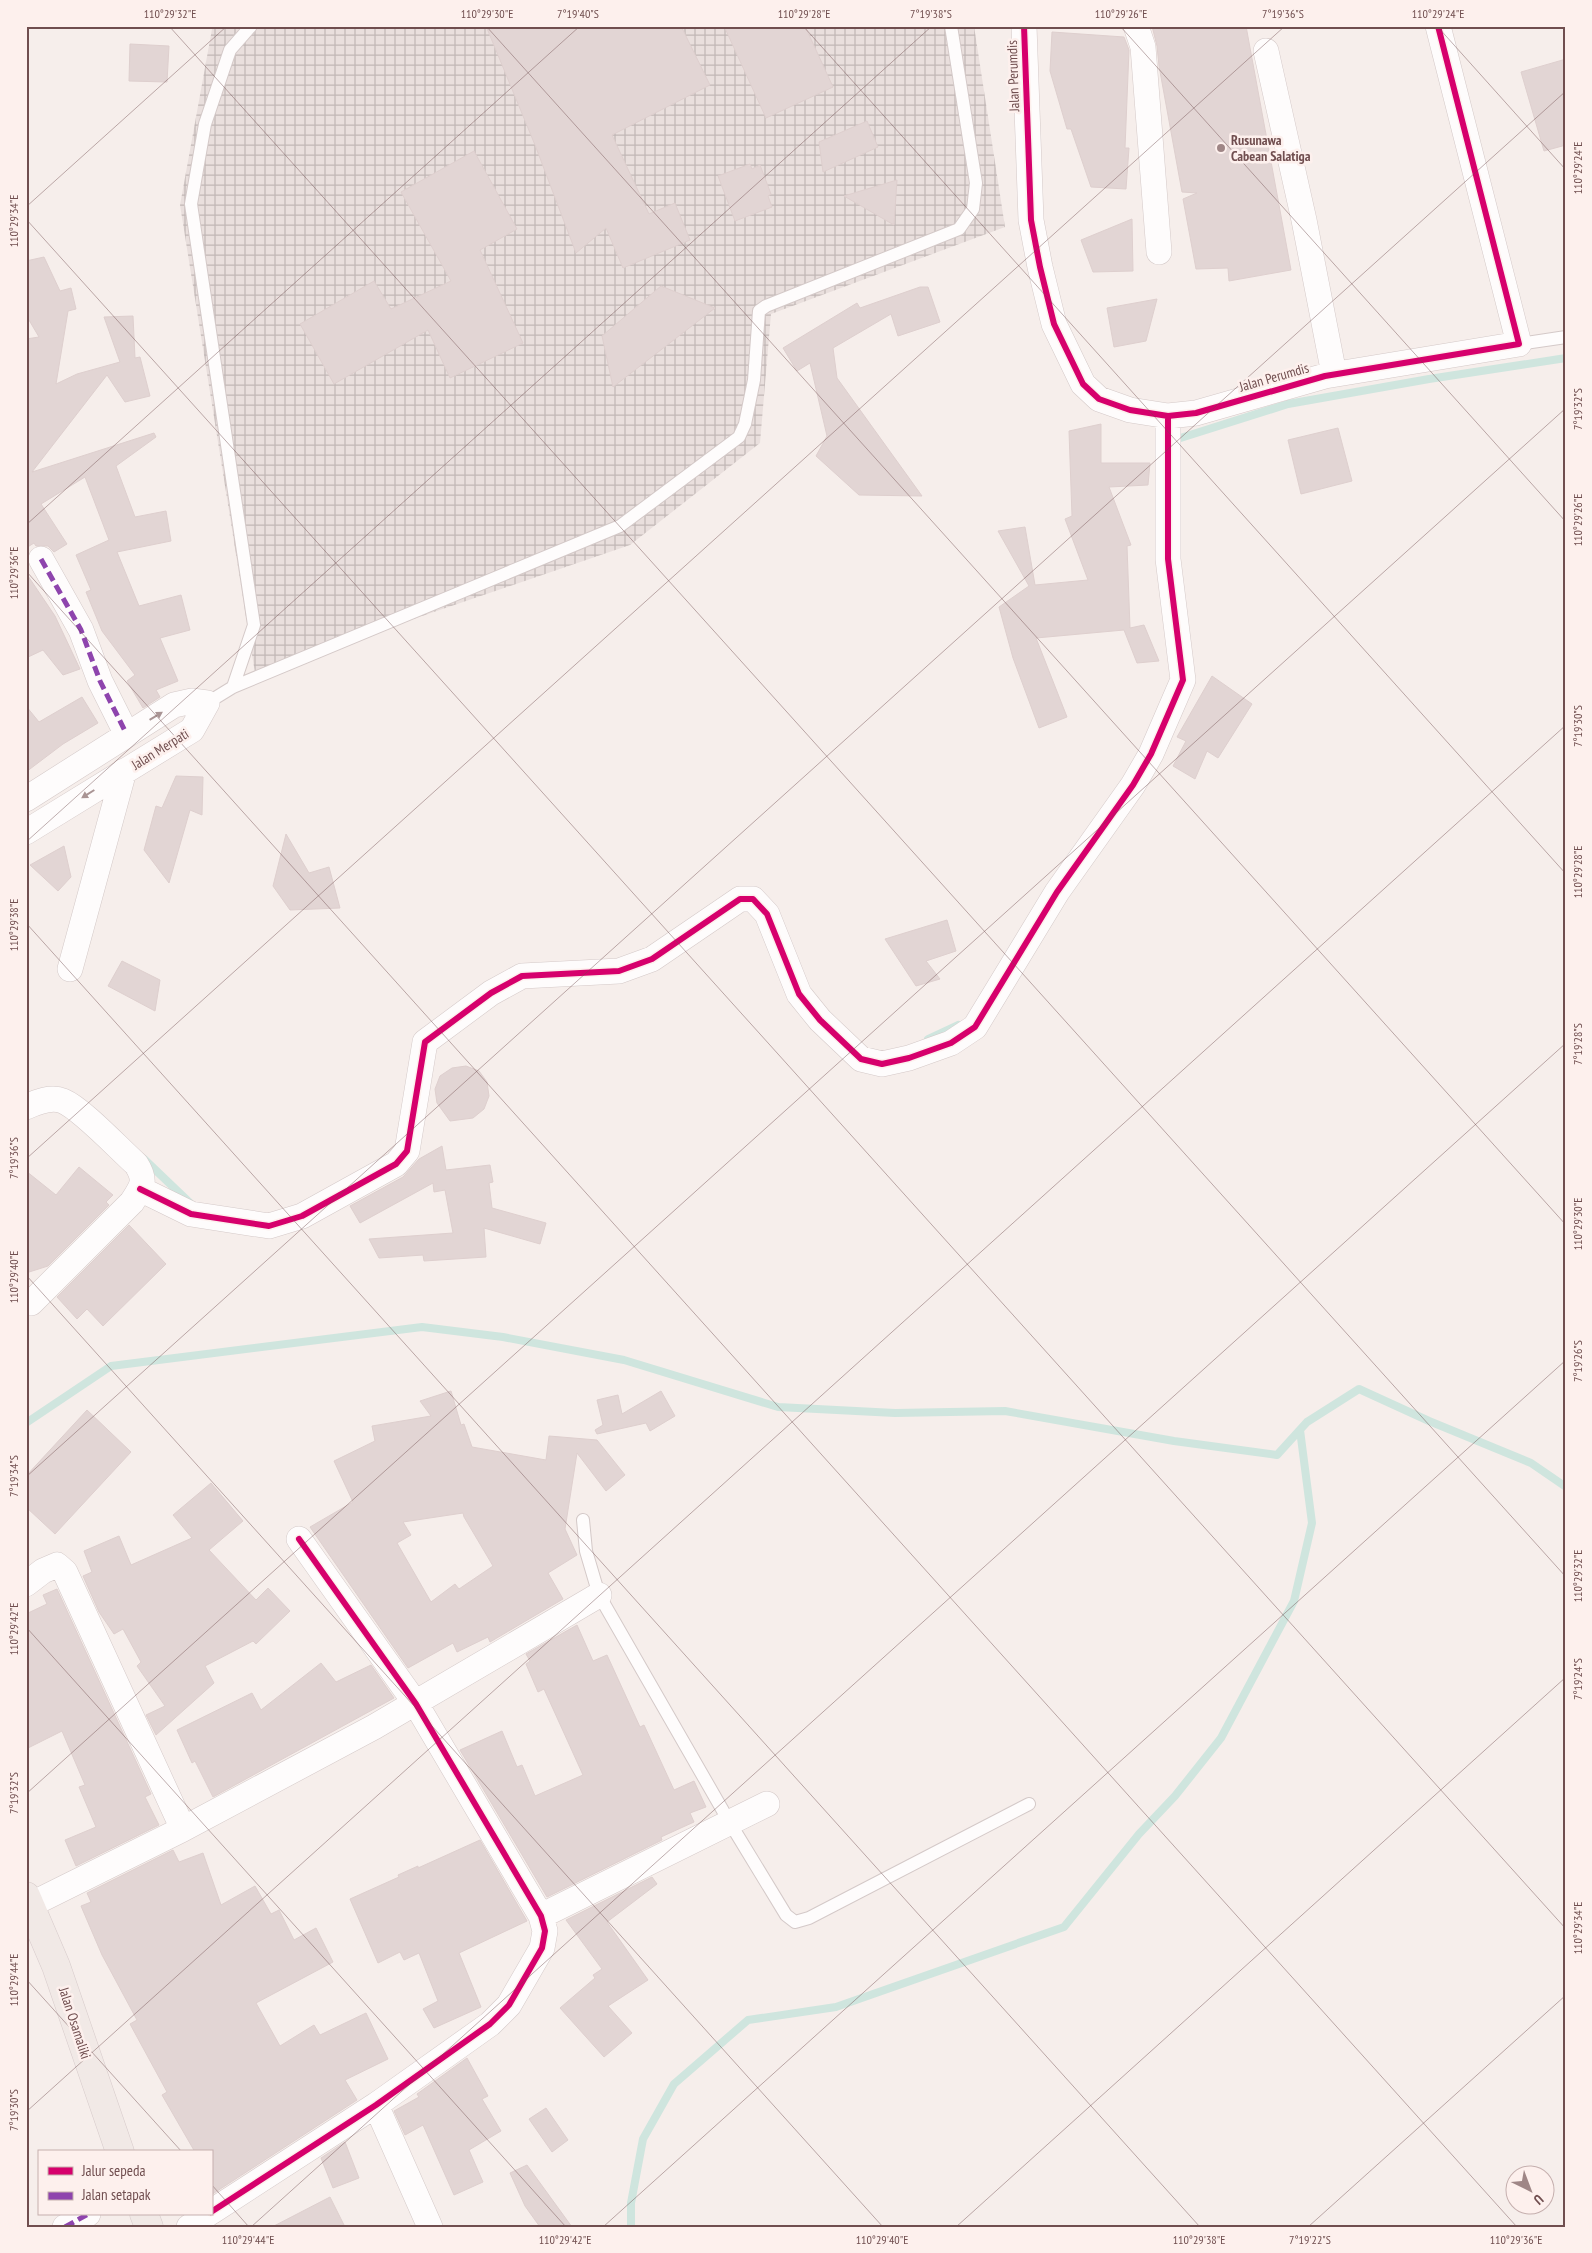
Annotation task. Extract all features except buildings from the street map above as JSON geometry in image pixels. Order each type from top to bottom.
[{"type":"main road","name":"Jalan Osamaliki","points":[[28,1900],[56,1966],[119,2150]]},
{"type":"street","name":"Jalan Perumdis","points":[[1024,26],[1031,220],[1040,267],[1054,324],[1083,384],[1099,399],[1130,410],[1169,434],[1196,413],[1334,374],[1519,344]]},
{"type":"street","points":[[1136,26],[1142,47],[1159,252]]},
{"type":"street","points":[[1438,26],[1519,344]]},
{"type":"street","points":[[1266,51],[1304,220],[1334,374]]},
{"type":"street","points":[[140,1189],[191,1214],[269,1226],[302,1216],[396,1164],[407,1151],[425,1042],[490,993],[522,976],[619,971],[652,959],[740,899],[753,899],[767,914],[799,994],[820,1020],[861,1059],[882,1064],[909,1058],[950,1043],[975,1027],[1056,892],[1133,785],[1151,754],[1183,680],[1168,559],[1169,434]]},
{"type":"street","points":[[41,559],[81,630],[100,681],[126,733]]},
{"type":"street","points":[[26,799],[126,733],[174,705],[192,700],[207,703]]},
{"type":"street","name":"Jalan Merpati","points":[[26,832],[192,730],[207,703]]},
{"type":"street","points":[[70,969],[124,772]]},
{"type":"street","points":[[26,1107],[41,1100],[62,1100],[79,1112],[136,1164],[143,1174],[140,1189],[132,1202],[31,1303],[26,1303]]},
{"type":"street","points":[[212,2211],[376,2105],[490,2024],[509,2005],[542,1948],[546,1931],[540,1916],[416,1704],[299,1539]]},
{"type":"street","points":[[26,1584],[43,1571],[57,1565],[64,1572],[182,1829]]},
{"type":"street","points":[[28,1900],[182,1829],[416,1704],[599,1595]]},
{"type":"street","points":[[540,1916],[730,1824],[767,1804]]},
{"type":"street","points":[[376,2105],[430,2227]]},
{"type":"street","points":[[65,2227],[84,2216]]},
{"type":"street","points":[[189,2227],[205,2216]]},
{"type":"lane","points":[[233,686],[254,625],[191,204],[205,124],[230,50],[251,26]]},
{"type":"lane","points":[[207,703],[233,686],[620,526],[739,437],[746,424],[754,380],[759,311],[766,306],[959,229],[972,209],[976,183],[951,26]]},
{"type":"lane","points":[[1519,344],[1566,337]]},
{"type":"lane","points":[[583,1520],[586,1551],[599,1595],[730,1824],[786,1915],[795,1922],[809,1918],[1029,1804]]},
{"type":"shaded area","points":[[217,26],[974,26],[1005,227],[771,314],[760,443],[630,545],[255,673],[180,205],[212,29]]},
{"type":"waterway","points":[[1171,441],[1288,404],[1429,379],[1566,358]]},
{"type":"waterway","points":[[928,1039],[958,1025]]},
{"type":"waterway","points":[[144,1159],[190,1203]]},
{"type":"waterway","points":[[26,1423],[111,1366],[422,1327],[503,1337],[624,1360],[778,1407],[895,1413],[1005,1411],[1174,1441],[1277,1455],[1307,1422],[1359,1389],[1429,1421],[1531,1463],[1566,1487]]},
{"type":"waterway","points":[[631,2227],[631,2203],[643,2139],[674,2084],[748,2020],[836,2007],[1064,1927],[1139,1834],[1175,1796],[1221,1738],[1294,1601],[1312,1523],[1300,1430]]},
{"type":"marked path","points":[[41,559],[81,630],[100,681],[126,733]]},
{"type":"marked path","points":[[65,2227],[84,2216]]},
{"type":"cycle path","points":[[1024,26],[1031,220],[1054,324],[1083,384],[1099,399],[1130,410],[1168,416],[1196,413],[1325,376],[1519,344],[1438,26]]},
{"type":"cycle path","points":[[140,1189],[191,1214],[269,1226],[302,1216],[396,1164],[407,1151],[425,1042],[491,993],[522,976],[619,971],[652,959],[740,899],[753,899],[767,914],[799,994],[820,1020],[861,1059],[882,1064],[909,1058],[951,1043],[975,1027],[1057,892],[1133,785],[1151,754],[1183,680],[1168,559],[1168,416]]},
{"type":"cycle path","points":[[212,2211],[376,2105],[490,2024],[509,2005],[542,1948],[545,1931],[541,1916],[416,1704],[299,1539]]},
{"type":"place","name":"Rusunawa Cabean Salatiga","points":[[1221,148]]}]
